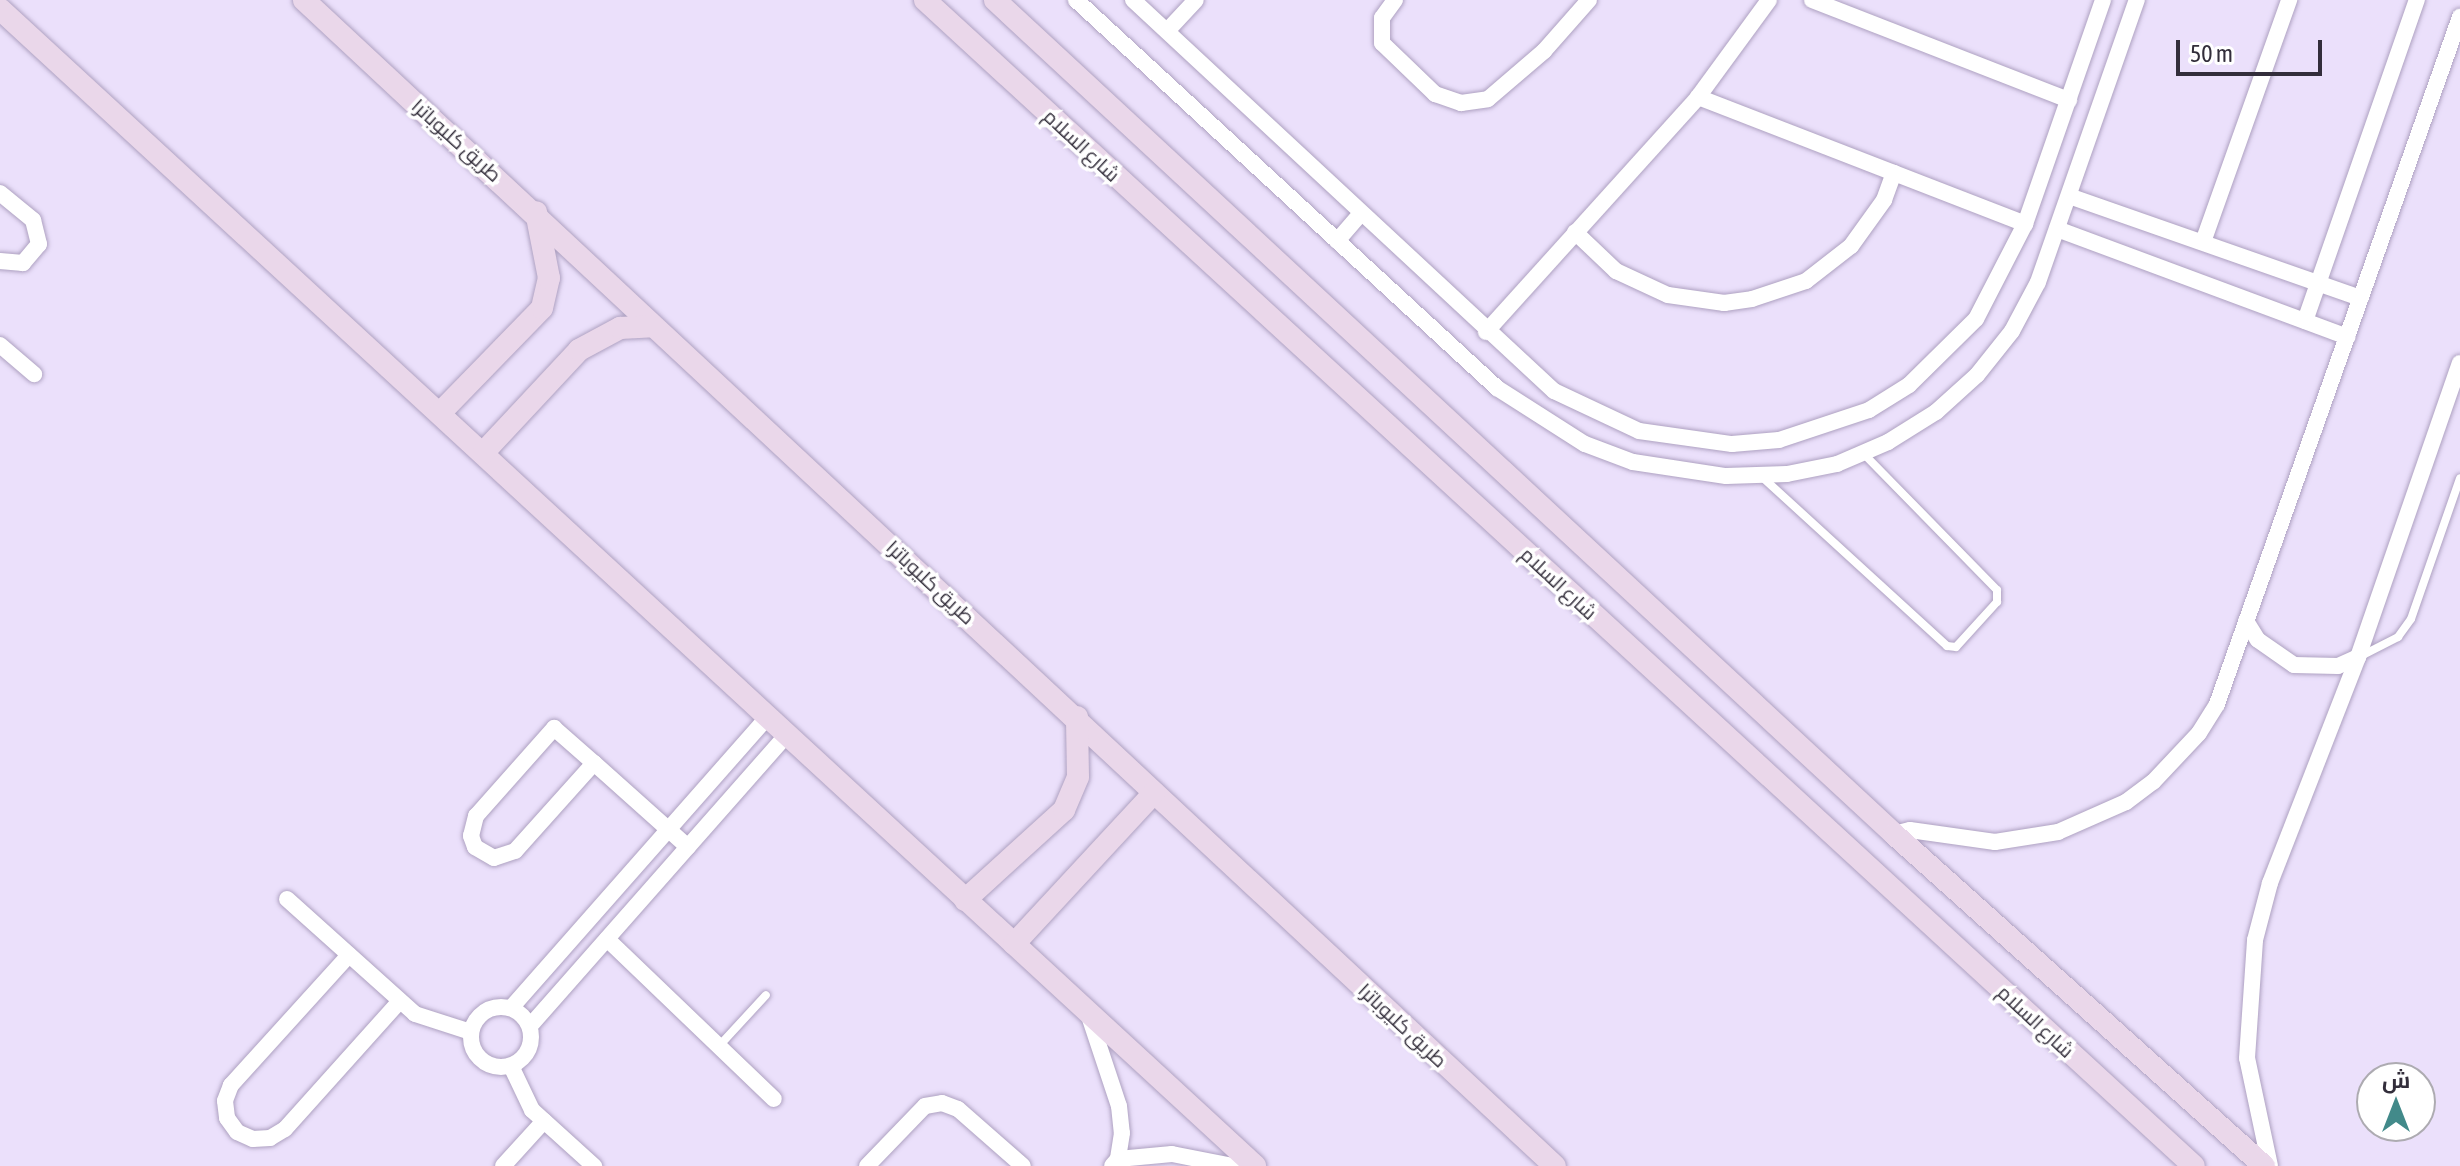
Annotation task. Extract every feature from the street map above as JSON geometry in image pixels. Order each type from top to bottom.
[{"type":"main road","name":"طريق كليوباترا","points":[[304,0],[536,212],[653,326],[1077,717],[1154,793],[1555,1166]]},
{"type":"main road","name":"شارع السلام","points":[[925,0],[2194,1166]]},
{"type":"main road","points":[[995,0],[1894,834],[2267,1166]]},
{"type":"main road","points":[[3,17],[440,413],[1255,1166]]},
{"type":"main road","points":[[440,413],[542,308],[549,278],[536,212]]},
{"type":"main road","points":[[483,453],[579,350],[620,328],[653,326]]},
{"type":"main road","points":[[965,900],[1064,810],[1078,777],[1077,717]]},
{"type":"main road","points":[[1014,944],[1154,793]]},
{"type":"street","points":[[1076,0],[1497,388],[1563,431],[1633,462],[1691,474],[1761,476],[1837,464],[1936,412],[1977,375],[2012,331],[2038,282],[2137,0]]},
{"type":"street","points":[[1133,0],[1360,215],[1554,391],[1639,431],[1685,441],[1779,440],[1869,410],[1945,355],[2001,279],[2025,224],[2103,0]]},
{"type":"street","points":[[1167,31],[1196,0]]},
{"type":"street","points":[[1395,0],[1382,18],[1382,43],[1435,94],[1461,103],[1488,99],[1544,51],[1589,0]]},
{"type":"street","points":[[1486,332],[1698,97],[1769,0]]},
{"type":"street","points":[[1812,0],[2069,100]]},
{"type":"street","points":[[2203,242],[2289,0]]},
{"type":"street","points":[[2305,321],[2417,0]]},
{"type":"street","points":[[1894,834],[1910,830],[1964,841],[2027,839],[2093,820],[2126,802],[2153,782],[2199,733],[2217,704],[2460,17]]},
{"type":"street","points":[[1698,97],[2025,224]]},
{"type":"street","points":[[1575,232],[1616,271],[1668,295],[1724,303],[1752,299],[1806,281],[1851,246],[1877,212],[1894,173]]},
{"type":"street","points":[[0,193],[33,220],[39,244],[23,263],[0,261]]},
{"type":"street","points":[[2069,196],[2361,298]]},
{"type":"street","points":[[1337,241],[1360,215]]},
{"type":"street","points":[[2057,229],[2348,337]]},
{"type":"street","points":[[0,345],[34,374]]},
{"type":"street","points":[[2267,1166],[2247,1058],[2255,940],[2270,883],[2358,657],[2460,363]]},
{"type":"street","points":[[2246,621],[2258,640],[2294,665],[2338,666],[2358,657]]},
{"type":"street","points":[[511,1066],[482,1061],[471,1044],[471,1032],[486,1011],[511,1008],[768,717]]},
{"type":"street","points":[[594,763],[515,851],[494,858],[475,847],[471,836],[476,816],[554,728],[594,763],[688,847]]},
{"type":"street","points":[[511,1066],[529,1050],[530,1026],[787,735]]},
{"type":"street","points":[[287,899],[400,1001],[433,1023],[471,1032]]},
{"type":"street","points":[[607,939],[774,1099]]},
{"type":"street","points":[[349,955],[231,1085],[225,1101],[227,1118],[237,1132],[262,1139],[285,1129],[400,1001]]},
{"type":"street","points":[[511,1008],[530,1026]]},
{"type":"street","points":[[1087,1012],[1119,1106],[1115,1162],[1172,1154],[1232,1166]]},
{"type":"street","points":[[511,1066],[522,1097],[594,1166]]},
{"type":"street","points":[[867,1166],[925,1106],[942,1103],[958,1109],[1023,1166]]},
{"type":"street","points":[[503,1166],[544,1121]]},
{"type":"lane","points":[[1761,476],[1944,644],[1956,647],[1997,602],[1997,590],[1863,453]]},
{"type":"lane","points":[[2358,657],[2398,637],[2411,619],[2460,478]]},
{"type":"lane","points":[[719,1046],[766,995]]}]
